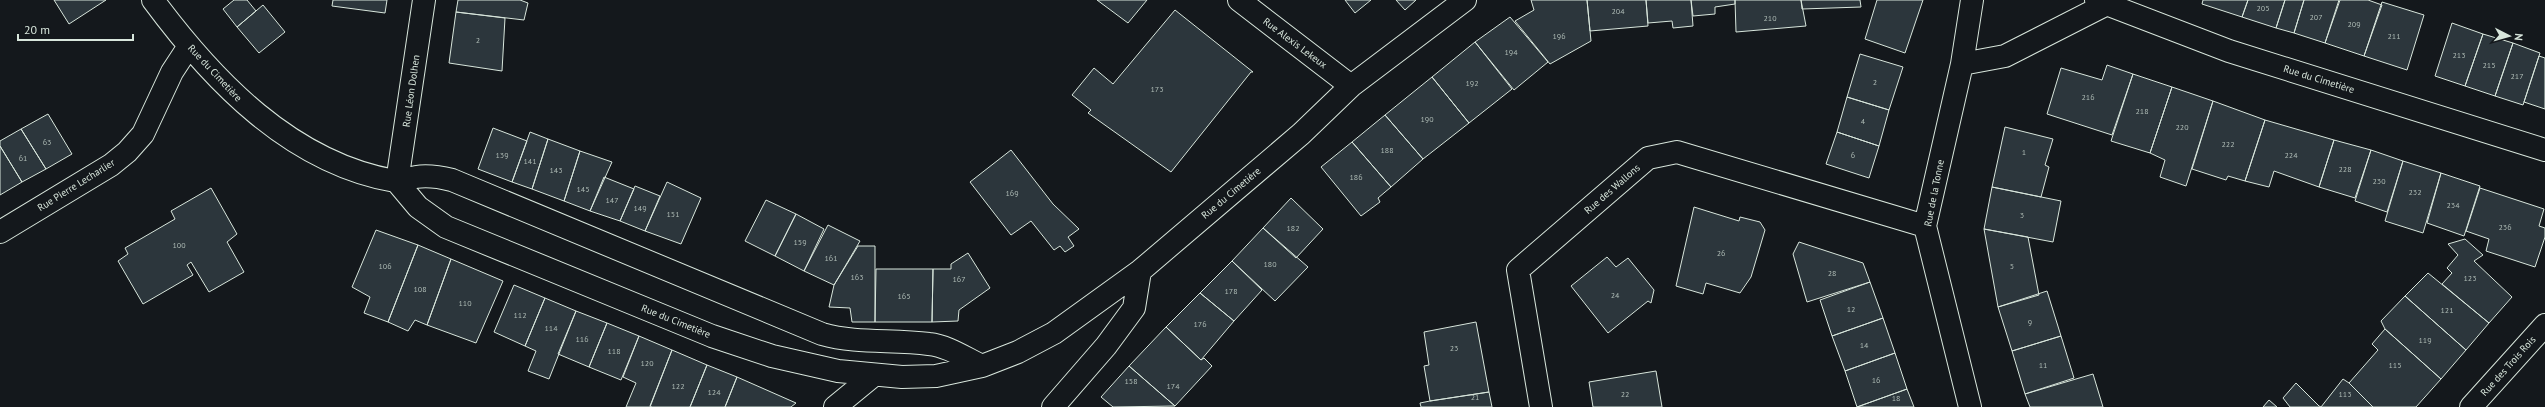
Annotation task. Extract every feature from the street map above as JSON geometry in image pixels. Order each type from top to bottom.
[{"type":"street","name":"Rue du Cimetière","points":[[153,0],[189,46],[240,100],[272,126],[307,148],[340,164],[397,182],[418,207],[446,227],[745,349],[794,362],[874,375],[936,376],[982,366],[1018,352],[1054,333],[1140,271],[1301,134],[1351,86],[1466,0]]},
{"type":"street","name":"Rue Léon Dolhen","points":[[397,182],[424,0]]},
{"type":"street","name":"Rue Alexis Lekeux","points":[[1239,0],[1351,86]]},
{"type":"street","name":"Rue de la Tonne","points":[[1970,407],[1925,226],[1962,64],[1972,0]]},
{"type":"street","name":"Rue du Cimetière","points":[[2102,2],[2229,51],[2545,150]]},
{"type":"street","points":[[1962,64],[2005,56],[2102,2]]},
{"type":"street","name":"Rue Pierre Lecharlier","points":[[0,232],[110,166],[127,152],[143,134],[172,72],[189,46]]},
{"type":"street","name":"Rue des Wallons","points":[[1541,407],[1518,270],[1648,158],[1677,152],[1925,226]]},
{"type":"street","points":[[397,182],[417,176],[438,176],[452,180],[822,334],[856,341],[930,344],[950,350],[982,366]]},
{"type":"street","points":[[1053,407],[1106,346],[1134,308],[1140,271]]},
{"type":"street","name":"Rue des Trois Rois","points":[[2472,407],[2545,325]]},
{"type":"street","points":[[835,407],[874,375]]},
{"type":"building","points":[[54,0],[106,0],[69,24]]},
{"type":"building","points":[[234,0],[247,0],[256,11],[237,27],[223,9]]},
{"type":"building","points":[[333,0],[387,0],[385,13],[332,6]]},
{"type":"building","points":[[458,0],[520,0],[528,3],[524,20],[456,12]]},
{"type":"building","points":[[1097,0],[1147,0],[1128,23]]},
{"type":"building","points":[[1345,0],[1371,0],[1355,13]]},
{"type":"building","points":[[1396,0],[1416,0],[1405,10]]},
{"type":"building","points":[[1531,0],[1587,0],[1591,41],[1550,64],[1515,21],[1534,10]]},
{"type":"building","points":[[1587,0],[1646,0],[1648,26],[1590,31]]},
{"type":"building","points":[[1646,0],[1691,0],[1693,26],[1673,28],[1672,21],[1648,23]]},
{"type":"building","points":[[1691,0],[1735,0],[1735,4],[1715,7],[1715,14],[1693,16]]},
{"type":"building","points":[[1735,0],[1801,0],[1806,26],[1736,32]]},
{"type":"building","points":[[1801,0],[1860,0],[1861,7],[1802,9]]},
{"type":"building","points":[[1877,0],[1923,0],[1905,53],[1865,39]]},
{"type":"building","points":[[2203,0],[2248,0],[2242,17],[2202,4]]},
{"type":"building","points":[[2248,0],[2285,0],[2276,28],[2242,17]]},
{"type":"building","points":[[2285,0],[2304,0],[2294,33],[2276,28]]},
{"type":"building","points":[[2304,0],[2339,0],[2325,43],[2294,33]]},
{"type":"building","points":[[2340,0],[2368,0],[2382,5],[2364,56],[2325,43]]},
{"type":"building","points":[[2382,2],[2424,15],[2407,70],[2364,56]]},
{"type":"building","points":[[263,5],[285,32],[259,53],[237,27]]},
{"type":"building","points":[[1175,10],[1253,72],[1251,72],[1171,172],[1088,113],[1091,110],[1072,95],[1094,68],[1113,84]]},
{"type":"building","points":[[456,12],[505,18],[502,71],[449,63]]},
{"type":"building","points":[[1510,17],[1548,62],[1514,90],[1475,42]]},
{"type":"building","points":[[2452,23],[2483,34],[2465,86],[2435,76]]},
{"type":"building","points":[[2483,34],[2513,43],[2495,96],[2465,86]]},
{"type":"building","points":[[1475,42],[1512,89],[1469,123],[1432,77]]},
{"type":"building","points":[[2513,43],[2540,53],[2523,105],[2495,96]]},
{"type":"building","points":[[1860,54],[1903,67],[1889,110],[1847,97]]},
{"type":"building","points":[[2539,56],[2545,58],[2545,109],[2524,102]]},
{"type":"building","points":[[2107,65],[2133,74],[2112,135],[2047,114],[2061,68],[2102,80]]},
{"type":"building","points":[[2133,74],[2172,87],[2150,153],[2111,141]]},
{"type":"building","points":[[1432,77],[1469,123],[1423,159],[1385,115]]},
{"type":"building","points":[[2172,87],[2213,101],[2186,186],[2160,177],[2165,160],[2150,153]]},
{"type":"building","points":[[1847,97],[1889,110],[1879,146],[1837,132]]},
{"type":"building","points":[[2213,101],[2265,120],[2245,181],[2228,176],[2226,180],[2192,169]]},
{"type":"building","points":[[48,114],[72,154],[46,169],[21,129]]},
{"type":"building","points":[[1385,115],[1423,159],[1391,187],[1352,142]]},
{"type":"building","points":[[2265,120],[2334,140],[2319,187],[2274,171],[2269,187],[2245,181]]},
{"type":"building","points":[[2005,127],[2053,139],[2045,165],[2049,167],[2041,197],[1992,187]]},
{"type":"building","points":[[493,128],[527,141],[512,182],[478,169]]},
{"type":"building","points":[[21,129],[46,169],[22,182],[0,146],[0,141]]},
{"type":"building","points":[[530,132],[548,139],[532,189],[512,182]]},
{"type":"building","points":[[1837,132],[1879,146],[1869,178],[1826,164]]},
{"type":"building","points":[[548,139],[580,151],[564,201],[532,189]]},
{"type":"building","points":[[2334,140],[2371,150],[2355,198],[2319,187]]},
{"type":"building","points":[[1352,142],[1391,187],[1378,198],[1380,202],[1361,216],[1321,167]]},
{"type":"building","points":[[0,146],[22,182],[0,195]]},
{"type":"building","points":[[1011,150],[1053,204],[1079,229],[1068,237],[1074,246],[1065,252],[1060,246],[1054,250],[1031,221],[1011,235],[970,182]]},
{"type":"building","points":[[2371,150],[2403,161],[2387,212],[2355,201]]},
{"type":"building","points":[[580,151],[612,162],[590,211],[564,201]]},
{"type":"building","points":[[2403,161],[2441,173],[2423,233],[2385,221]]},
{"type":"building","points":[[2441,173],[2480,186],[2464,236],[2427,223]]},
{"type":"building","points":[[604,177],[634,189],[620,221],[590,211]]},
{"type":"building","points":[[667,182],[701,198],[681,244],[645,231]]},
{"type":"building","points":[[635,186],[660,196],[645,231],[620,221]]},
{"type":"building","points":[[1992,187],[2061,201],[2053,242],[1984,229]]},
{"type":"building","points":[[211,188],[237,234],[227,242],[244,272],[209,292],[191,262],[187,265],[193,275],[143,304],[118,261],[128,254],[125,248],[175,219],[171,211]]},
{"type":"building","points":[[2480,188],[2544,209],[2539,226],[2545,228],[2545,237],[2535,267],[2486,251],[2489,239],[2466,231]]},
{"type":"building","points":[[1291,198],[1323,229],[1296,258],[1263,228]]},
{"type":"building","points":[[766,200],[796,214],[775,256],[745,241]]},
{"type":"building","points":[[1694,207],[1739,221],[1740,217],[1760,222],[1765,230],[1751,277],[1740,293],[1706,283],[1703,294],[1676,286]]},
{"type":"building","points":[[796,214],[824,229],[804,271],[775,256]]},
{"type":"building","points":[[828,225],[860,241],[834,285],[804,271]]},
{"type":"building","points":[[1263,228],[1308,267],[1275,301],[1232,261]]},
{"type":"building","points":[[1984,229],[2028,237],[2039,295],[1998,307]]},
{"type":"building","points":[[376,230],[418,245],[388,322],[364,313],[370,297],[352,287]]},
{"type":"building","points":[[2465,239],[2483,255],[2474,261],[2512,297],[2489,323],[2442,284],[2452,273],[2447,268],[2458,255],[2448,244]]},
{"type":"building","points":[[1799,242],[1863,263],[1870,282],[1807,302],[1793,254]]},
{"type":"building","points":[[418,245],[451,259],[427,325],[415,320],[408,331],[388,322]]},
{"type":"building","points":[[858,246],[875,246],[875,322],[852,322],[850,308],[829,307],[834,285]]},
{"type":"building","points":[[968,253],[990,288],[959,310],[958,321],[932,322],[933,269],[951,269],[951,264]]},
{"type":"building","points":[[1607,257],[1616,267],[1628,258],[1654,290],[1651,303],[1648,301],[1608,333],[1571,286]]},
{"type":"building","points":[[451,259],[503,281],[476,343],[427,325]]},
{"type":"building","points":[[1232,261],[1262,290],[1234,321],[1200,293]]},
{"type":"building","points":[[876,269],[933,269],[932,322],[875,322]]},
{"type":"building","points":[[2428,273],[2489,323],[2466,350],[2405,296]]},
{"type":"building","points":[[1870,282],[1883,318],[1832,336],[1820,300]]},
{"type":"building","points":[[514,285],[545,298],[525,346],[494,332]]},
{"type":"building","points":[[2047,291],[2061,336],[2012,351],[1998,307]]},
{"type":"building","points":[[1200,293],[1234,321],[1201,360],[1166,327]]},
{"type":"building","points":[[2405,296],[2466,350],[2441,379],[2385,329],[2381,321]]},
{"type":"building","points":[[545,298],[576,311],[549,379],[528,371],[536,351],[525,346]]},
{"type":"building","points":[[576,311],[607,323],[589,367],[558,354]]},
{"type":"building","points":[[1883,318],[1895,353],[1845,371],[1832,336]]},
{"type":"building","points":[[1476,322],[1489,392],[1430,401],[1424,366],[1429,365],[1424,332]]},
{"type":"building","points":[[607,323],[639,336],[621,380],[589,367]]},
{"type":"building","points":[[1166,327],[1201,360],[1204,358],[1212,366],[1175,406],[1129,366]]},
{"type":"building","points":[[2385,329],[2441,379],[2416,407],[2373,407],[2349,383],[2378,350],[2372,344]]},
{"type":"building","points":[[639,336],[672,350],[650,407],[626,407],[636,383],[623,377]]},
{"type":"building","points":[[2061,336],[2074,378],[2025,394],[2012,351]]},
{"type":"building","points":[[672,350],[707,365],[690,407],[652,407],[650,406]]},
{"type":"building","points":[[1895,353],[1907,389],[1857,407],[1845,371]]},
{"type":"building","points":[[707,365],[737,377],[725,407],[690,407]]},
{"type":"building","points":[[1129,366],[1175,406],[1113,407],[1101,397]]},
{"type":"building","points":[[1656,371],[1662,407],[1593,407],[1589,382]]},
{"type":"building","points":[[2093,374],[2103,407],[2030,407],[2025,394]]},
{"type":"building","points":[[737,377],[796,403],[791,407],[725,407]]},
{"type":"building","points":[[2343,379],[2349,383],[2373,407],[2321,407]]},
{"type":"building","points":[[2296,383],[2321,407],[2290,407],[2283,398]]},
{"type":"building","points":[[1907,389],[1914,407],[1857,407]]},
{"type":"building","points":[[1489,392],[1492,407],[1421,407],[1420,403],[1430,401]]},
{"type":"building","points":[[2269,400],[2277,407],[2263,407]]}]
